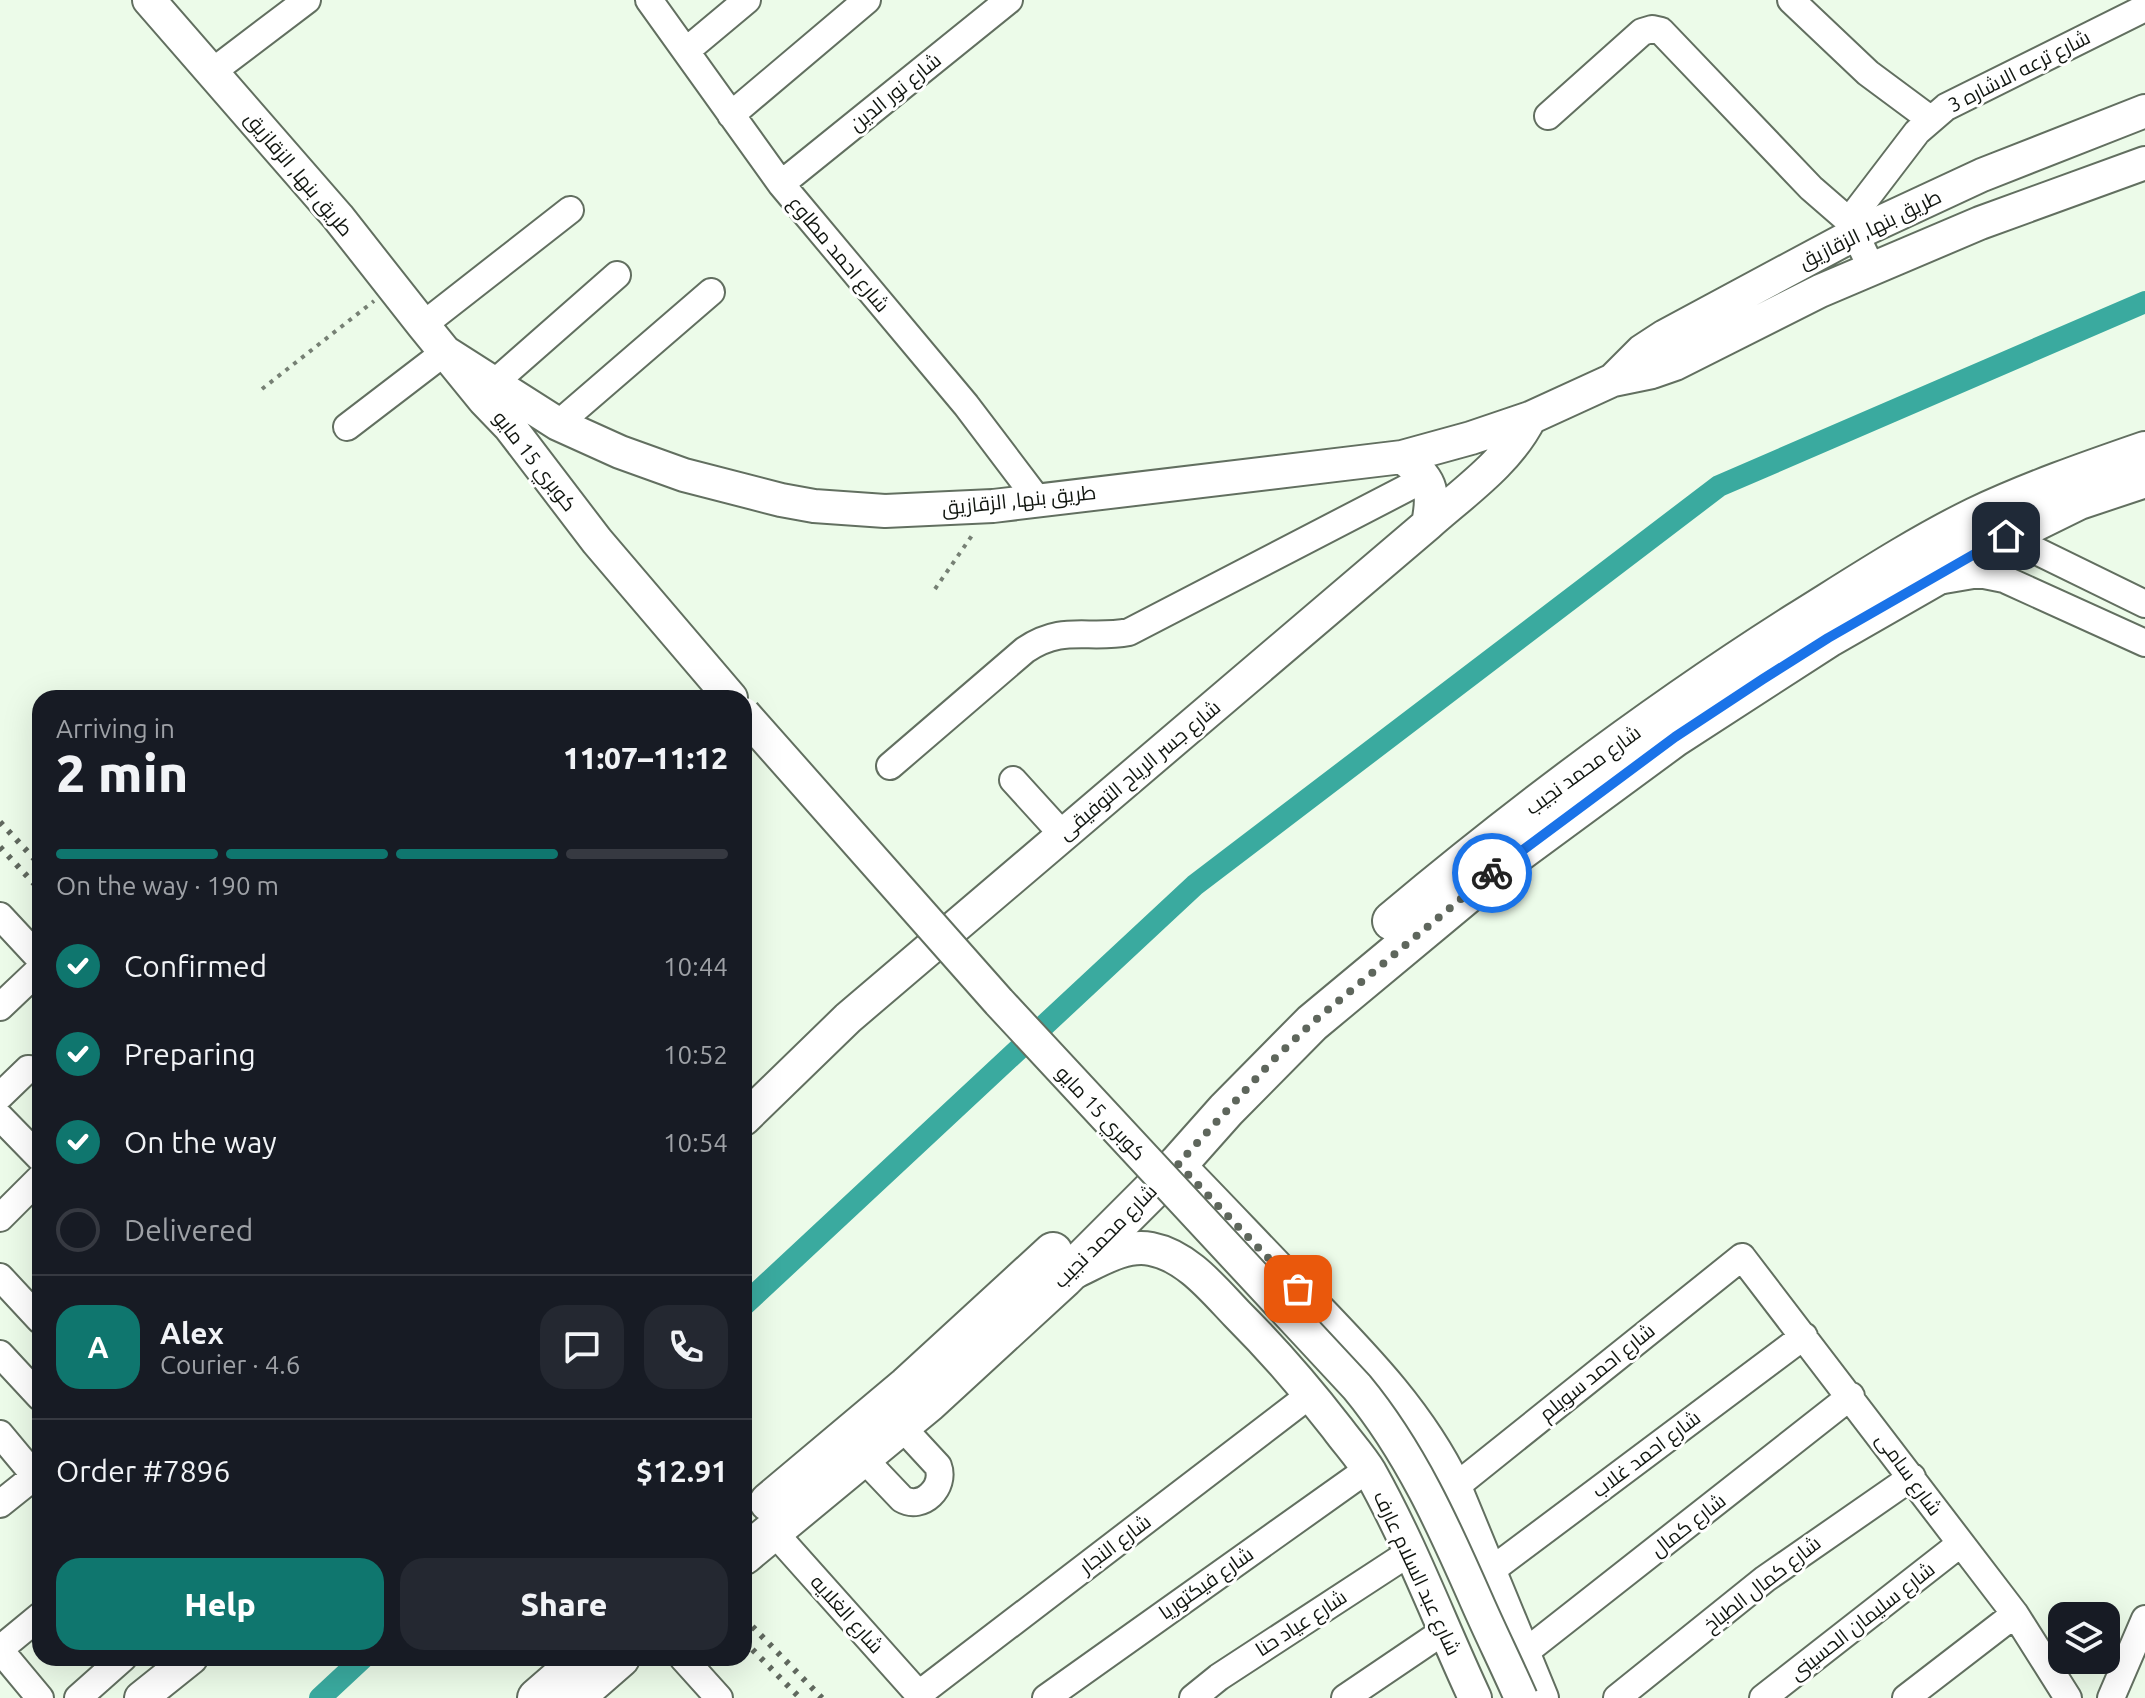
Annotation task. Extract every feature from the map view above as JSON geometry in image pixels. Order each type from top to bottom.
[{"type":"highway","name":"شارع محمد نجيب","points":[[1540,819],[1675,737],[1828,638],[2006,536],[2079,500],[2141,475]]},
{"type":"highway","name":"شارع محمد نجيب","points":[[758,1527],[863,1458],[892,1415],[1164,1148],[1270,1036],[1359,950],[1540,819],[1751,652],[1858,583],[1973,518],[2062,479],[2141,475]]},
{"type":"highway","name":"شارع محمد نجيب","points":[[758,1527],[1064,1278],[1178,1164],[1254,1080],[1498,850]]},
{"type":"highway","points":[[537,1698],[574,1666]]},
{"type":"highway","points":[[574,1698],[611,1666]]},
{"type":"main road","name":"طريق بنها, الزقازيق","points":[[153,1],[338,217],[445,352],[489,392],[596,441],[684,475],[792,502],[885,511],[993,506],[1402,457],[1471,438],[1530,418],[1613,380],[1675,364],[1820,291],[1980,223],[2145,163]]},
{"type":"main road","name":"طريق بنها, الزقازيق","points":[[1613,380],[1642,351],[1665,336],[1852,228],[2145,111]]},
{"type":"main road","name":"كوبري 15 مايو","points":[[489,392],[510,427],[558,490],[591,548],[724,690]]},
{"type":"main road","name":"كوبري 15 مايو","points":[[489,392],[499,433],[699,690]]},
{"type":"main road","name":"شارع جسر الرياح التوفيقى","points":[[752,1111],[848,1018],[1504,457],[1530,418]]},
{"type":"main road","points":[[558,490],[568,458],[585,444],[596,441]]},
{"type":"main road","points":[[1402,457],[1426,478],[1432,491],[1428,524]]},
{"type":"main road","name":"كوبري 15 مايو","points":[[752,723],[999,1002],[1357,1387],[1383,1419],[1400,1444],[1441,1525],[1521,1698]]},
{"type":"main road","name":"كوبري 15 مايو","points":[[752,753],[1038,1075],[1364,1427],[1403,1488],[1499,1698]]},
{"type":"main road","points":[[1178,1164],[1379,1373],[1423,1429],[1455,1487],[1542,1698]]},
{"type":"main road","name":"شارع عبد السلام عارف","points":[[1064,1278],[1122,1250],[1151,1249],[1164,1253],[1187,1264],[1266,1343],[1311,1394],[1368,1469],[1412,1551],[1475,1698]]},
{"type":"main road","points":[[141,1698],[181,1666]]},
{"type":"street","points":[[212,72],[307,0]]},
{"type":"street","name":"شارع احمد مطاوع","points":[[649,0],[781,184],[956,394],[1038,500]]},
{"type":"street","points":[[686,51],[747,0]]},
{"type":"street","points":[[731,115],[867,0]]},
{"type":"street","name":"شارع نور الدين","points":[[781,184],[1009,0]]},
{"type":"street","points":[[1791,0],[1868,73],[1930,119]]},
{"type":"street","name":"شارع ترعه الاشاره 3","points":[[1852,228],[1917,132],[1930,119],[1946,107],[2145,8]]},
{"type":"street","points":[[1548,116],[1642,32],[1652,29],[1661,31],[1852,228],[1872,269]]},
{"type":"street","points":[[423,325],[570,210]]},
{"type":"street","points":[[489,392],[617,275]]},
{"type":"street","points":[[558,424],[711,292]]},
{"type":"street","points":[[347,427],[445,352]]},
{"type":"street","points":[[890,766],[1025,650],[1043,639],[1063,633],[1106,636],[1129,632],[1426,478]]},
{"type":"street","points":[[2006,536],[2145,604]]},
{"type":"street","points":[[1925,583],[1979,574],[2004,579],[2145,643]]},
{"type":"street","points":[[1013,780],[1063,835]]},
{"type":"street","points":[[0,916],[32,950]]},
{"type":"street","points":[[0,1007],[32,977]]},
{"type":"street","points":[[0,1096],[28,1069],[32,1069]]},
{"type":"street","points":[[0,1117],[32,1163]]},
{"type":"street","points":[[0,1218],[32,1183]]},
{"type":"street","name":"شارع احمد سويلم","points":[[1455,1487],[1740,1257]]},
{"type":"street","name":"شارع سامى","points":[[1740,1257],[1851,1396],[2015,1614],[2058,1694]]},
{"type":"street","points":[[0,1277],[32,1308]]},
{"type":"street","name":"شارع احمد غلاب","points":[[1489,1572],[1804,1336]]},
{"type":"street","points":[[0,1354],[32,1388]]},
{"type":"street","name":"شارع النجار","points":[[920,1696],[1311,1394]]},
{"type":"street","name":"شارع كمال","points":[[1524,1653],[1851,1396]]},
{"type":"street","points":[[863,1458],[909,1503],[918,1503],[940,1482],[938,1466],[892,1415]]},
{"type":"street","points":[[0,1434],[32,1473]]},
{"type":"street","name":"شارع فيكتوريا","points":[[1046,1698],[1368,1469]]},
{"type":"street","name":"شارع كمال الطباخ","points":[[1617,1698],[1765,1579],[1912,1477]]},
{"type":"street","points":[[0,1504],[32,1482]]},
{"type":"street","name":"شارع الغلايه","points":[[758,1527],[920,1696]]},
{"type":"street","name":"شارع سليمان الحسينى","points":[[1763,1698],[1960,1544]]},
{"type":"street","name":"شارع عياد حنا","points":[[1193,1698],[1219,1677],[1412,1551]]},
{"type":"street","points":[[1906,1698],[2015,1614]]},
{"type":"street","points":[[2111,1698],[2145,1619]]},
{"type":"street","points":[[32,1623],[0,1649],[40,1698]]},
{"type":"street","points":[[1345,1698],[1444,1631]]},
{"type":"street","points":[[78,1698],[114,1666]]},
{"type":"street","points":[[690,1666],[719,1698]]},
{"type":"path","points":[[262,389],[392,287]]},
{"type":"path","points":[[935,589],[993,506]]},
{"type":"waterway","points":[[752,1298],[1195,885],[1719,486],[2145,302]]},
{"type":"waterway","points":[[320,1698],[354,1666]]},
{"type":"railway","points":[[0,822],[32,856]]},
{"type":"railway","points":[[0,847],[32,881]]},
{"type":"railway","points":[[752,1626],[822,1698]]},
{"type":"railway","points":[[752,1649],[800,1698]]},
{"type":"way so far","points":[[1298,1289],[1178,1164],[1273,1060],[1312,1023],[1492,873]]},
{"type":"route","points":[[1492,873],[1675,737],[1763,679],[2006,536]]}]
